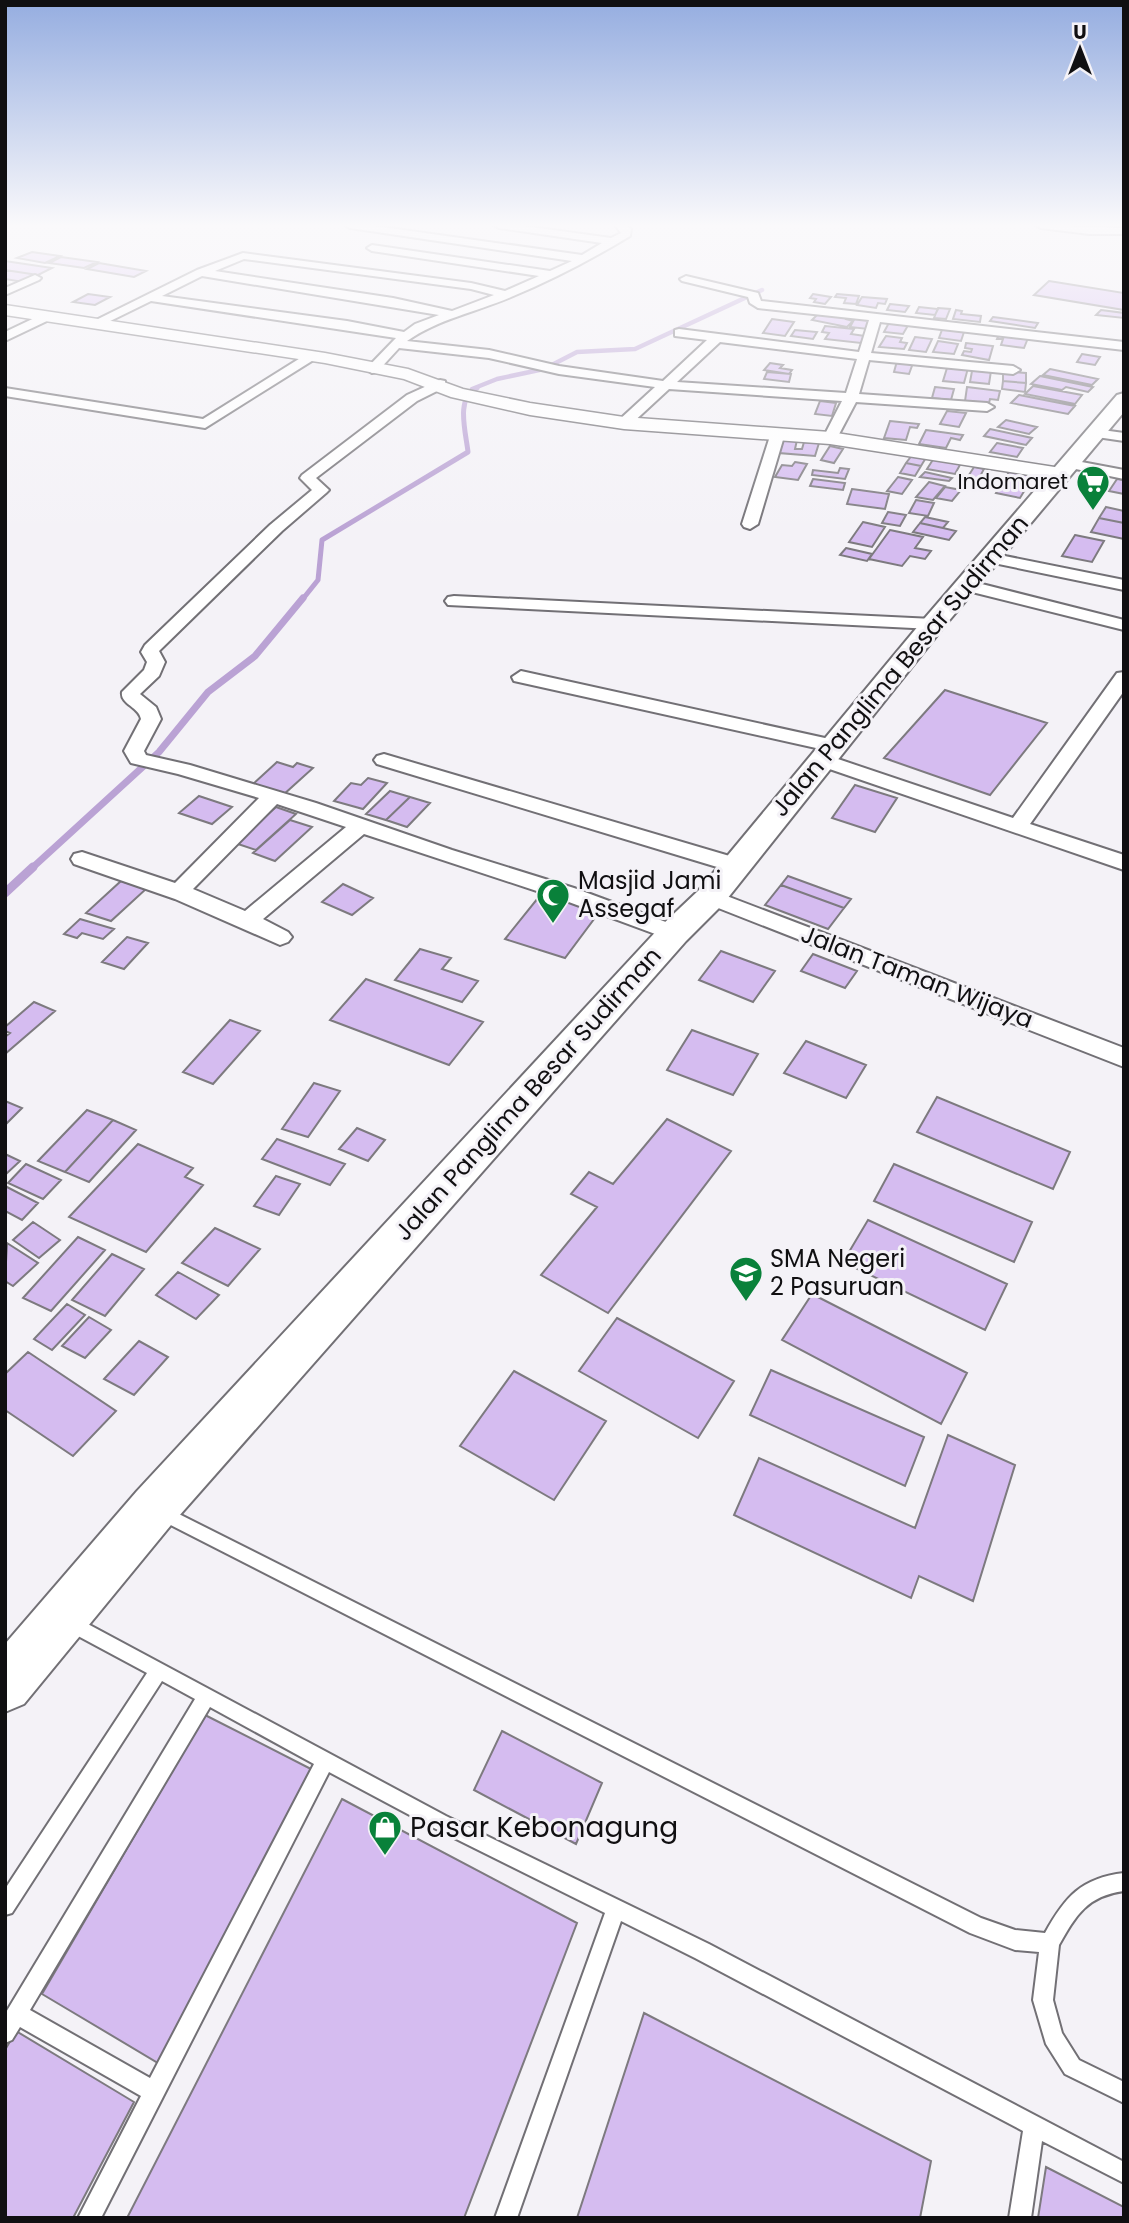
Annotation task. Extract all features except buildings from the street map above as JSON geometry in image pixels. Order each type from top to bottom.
[{"type":"main road","points":[[126,329],[310,356],[408,374],[458,393],[624,423],[830,438],[1066,469]]},
{"type":"main road","name":"Jalan Panglima Besar Sudirman","points":[[5,1685],[154,1508],[674,933],[711,897],[933,624],[1066,469],[1109,435],[1124,399]]},
{"type":"street","points":[[5,337],[22,329]]},
{"type":"street","points":[[360,329],[400,340],[489,354],[559,370],[666,384],[987,407]]},
{"type":"street","points":[[372,369],[400,340],[422,329]]},
{"type":"street","points":[[830,438],[851,396],[872,329]]},
{"type":"street","points":[[981,329],[1124,346]]},
{"type":"street","points":[[679,333],[863,356],[1013,370]]},
{"type":"street","points":[[624,423],[716,339]]},
{"type":"street","points":[[5,392],[205,424],[310,356]]},
{"type":"street","points":[[440,384],[403,404],[307,478],[321,490],[276,528],[151,649],[156,662],[152,671],[130,696],[149,711],[151,719],[134,751],[148,762],[183,769],[273,796],[566,893],[674,933]]},
{"type":"street","points":[[750,524],[778,433]]},
{"type":"street","points":[[1066,469],[1124,475]]},
{"type":"street","points":[[990,558],[1124,585]]},
{"type":"street","points":[[966,586],[1124,625]]},
{"type":"street","points":[[454,601],[933,624]]},
{"type":"street","points":[[521,677],[828,753],[1124,863]]},
{"type":"street","points":[[1019,825],[1124,677]]},
{"type":"street","points":[[384,760],[735,865]]},
{"type":"street","points":[[179,891],[273,796]]},
{"type":"street","points":[[248,920],[360,826]]},
{"type":"street","points":[[82,859],[179,891],[248,920],[280,937]]},
{"type":"street","name":"Jalan Taman Wijaya","points":[[711,897],[1124,1058]]},
{"type":"lane","points":[[154,1508],[977,1926],[1015,1940],[1050,1944]]},
{"type":"lane","points":[[61,1618],[440,1822],[702,1951],[1124,2173]]},
{"type":"lane","points":[[5,1906],[159,1671]]},
{"type":"lane","points":[[5,2033],[206,1697]]},
{"type":"lane","points":[[89,2218],[326,1760]]},
{"type":"lane","points":[[1124,1882],[1110,1883],[1088,1891],[1070,1907],[1050,1944],[1043,2000],[1054,2036],[1072,2067],[1124,2093]]},
{"type":"lane","points":[[506,2218],[616,1909]]},
{"type":"lane","points":[[17,2014],[153,2091]]},
{"type":"lane","points":[[1020,2218],[1034,2127]]},
{"type":"waterway","points":[[472,389],[497,379],[544,369],[577,352],[635,349],[679,329]]},
{"type":"waterway","points":[[302,600],[318,580],[322,540],[468,452],[464,407],[470,393],[477,388]]},
{"type":"waterway","points":[[31,869],[159,752],[208,692],[255,656],[303,598]]},
{"type":"waterway","points":[[5,893],[33,867]]},
{"type":"place","name":"Indomaret","points":[[1093,512]]},
{"type":"place","name":"Masjid Jami Assegaf","points":[[553,925]]},
{"type":"place","name":"SMA Negeri 2 Pasuruan","points":[[746,1303]]},
{"type":"place","name":"Pasar Kebonagung","points":[[385,1857]]}]
